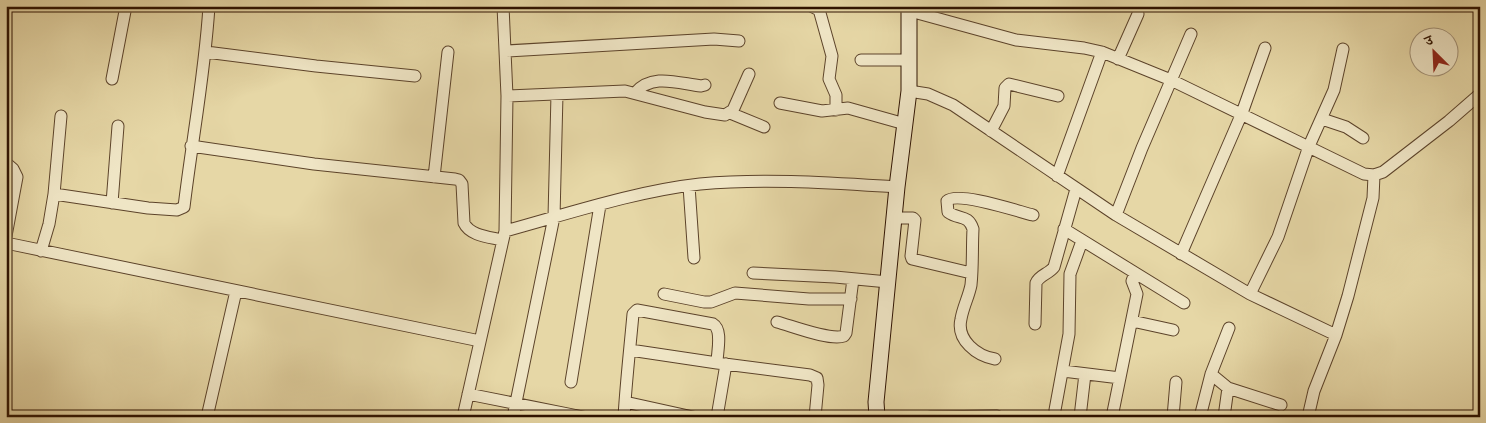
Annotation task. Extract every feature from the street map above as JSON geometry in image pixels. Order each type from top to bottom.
[{"type":"street","points":[[112,79],[126,6]]},
{"type":"street","points":[[54,194],[177,210],[184,207],[191,146],[206,52],[209,6]]},
{"type":"street","points":[[463,417],[503,236],[507,96],[503,6]]},
{"type":"street","points":[[811,6],[819,10],[832,56],[829,80],[836,95],[836,110]]},
{"type":"street","points":[[877,417],[876,402],[897,187],[909,91],[909,8],[1016,40],[1102,52],[1171,80],[1242,113],[1364,174],[1374,175],[1382,172],[1449,121],[1480,94]]},
{"type":"street","points":[[1118,59],[1138,14]]},
{"type":"street","points":[[1116,215],[1171,80],[1192,34]]},
{"type":"street","points":[[506,51],[714,39],[739,42]]},
{"type":"street","points":[[1181,254],[1242,113],[1265,48]]},
{"type":"street","points":[[1250,294],[1278,237],[1310,146],[1337,82],[1344,49]]},
{"type":"street","points":[[206,52],[415,76]]},
{"type":"street","points":[[434,177],[448,52]]},
{"type":"street","points":[[1057,176],[1102,52]]},
{"type":"street","points":[[861,60],[909,60]]},
{"type":"street","points":[[507,96],[611,90],[635,93],[712,114],[725,115],[733,110],[748,74]]},
{"type":"street","points":[[635,93],[641,86],[648,82],[656,81],[705,85]]},
{"type":"street","points":[[991,131],[1004,106],[1005,88],[1009,84],[1014,83],[1058,96]]},
{"type":"street","points":[[909,91],[928,94],[953,105],[1116,215],[1250,294],[1336,335]]},
{"type":"street","points":[[513,417],[554,218],[557,94]]},
{"type":"street","points":[[780,103],[809,109],[836,110],[848,108],[905,124]]},
{"type":"street","points":[[730,113],[764,127]]},
{"type":"street","points":[[41,251],[49,224],[54,194],[61,116]]},
{"type":"street","points":[[1322,119],[1346,127],[1363,138]]},
{"type":"street","points":[[112,203],[118,126]]},
{"type":"street","points":[[191,146],[314,164],[459,180],[462,184],[464,223],[466,228],[473,233],[503,236],[554,218],[600,205],[662,190],[721,182],[819,182],[897,187]]},
{"type":"street","points":[[6,163],[13,169],[17,177],[6,236]]},
{"type":"street","points":[[1308,417],[1314,391],[1336,335],[1348,296],[1373,198],[1374,175]]},
{"type":"street","points":[[689,186],[694,258]]},
{"type":"street","points":[[1035,324],[1036,283],[1054,267],[1076,189]]},
{"type":"street","points":[[995,359],[975,352],[968,344],[962,331],[961,319],[969,294],[972,273],[973,229],[967,219],[948,212],[946,201],[948,199],[978,200],[1033,215]]},
{"type":"street","points":[[571,382],[600,205]]},
{"type":"street","points":[[894,218],[913,218],[915,220],[912,259],[972,273]]},
{"type":"street","points":[[1064,229],[1184,303]]},
{"type":"street","points":[[1055,410],[1070,322],[1070,274],[1082,241]]},
{"type":"street","points":[[6,243],[480,341]]},
{"type":"street","points":[[753,272],[888,282]]},
{"type":"street","points":[[1112,417],[1132,321],[1136,294],[1132,281],[1135,273]]},
{"type":"street","points":[[777,322],[821,335],[842,338],[846,333],[853,279]]},
{"type":"street","points":[[207,417],[236,291]]},
{"type":"street","points":[[664,294],[704,302],[711,302],[735,293],[809,299],[851,299]]},
{"type":"street","points":[[624,417],[634,314],[637,310],[717,326],[721,364],[717,417]]},
{"type":"street","points":[[1132,321],[1173,330]]},
{"type":"street","points":[[1200,417],[1211,374],[1229,328]]},
{"type":"street","points":[[630,350],[810,375],[817,378],[818,385],[815,417]]},
{"type":"street","points":[[1063,371],[1120,378]]},
{"type":"street","points":[[1080,417],[1085,374]]},
{"type":"street","points":[[1211,374],[1228,388],[1281,405]]},
{"type":"street","points":[[1173,417],[1176,382]]},
{"type":"street","points":[[1224,417],[1228,388]]},
{"type":"street","points":[[468,394],[565,415],[583,417]]},
{"type":"street","points":[[625,402],[693,417]]},
{"type":"street","points":[[930,417],[997,416]]}]
